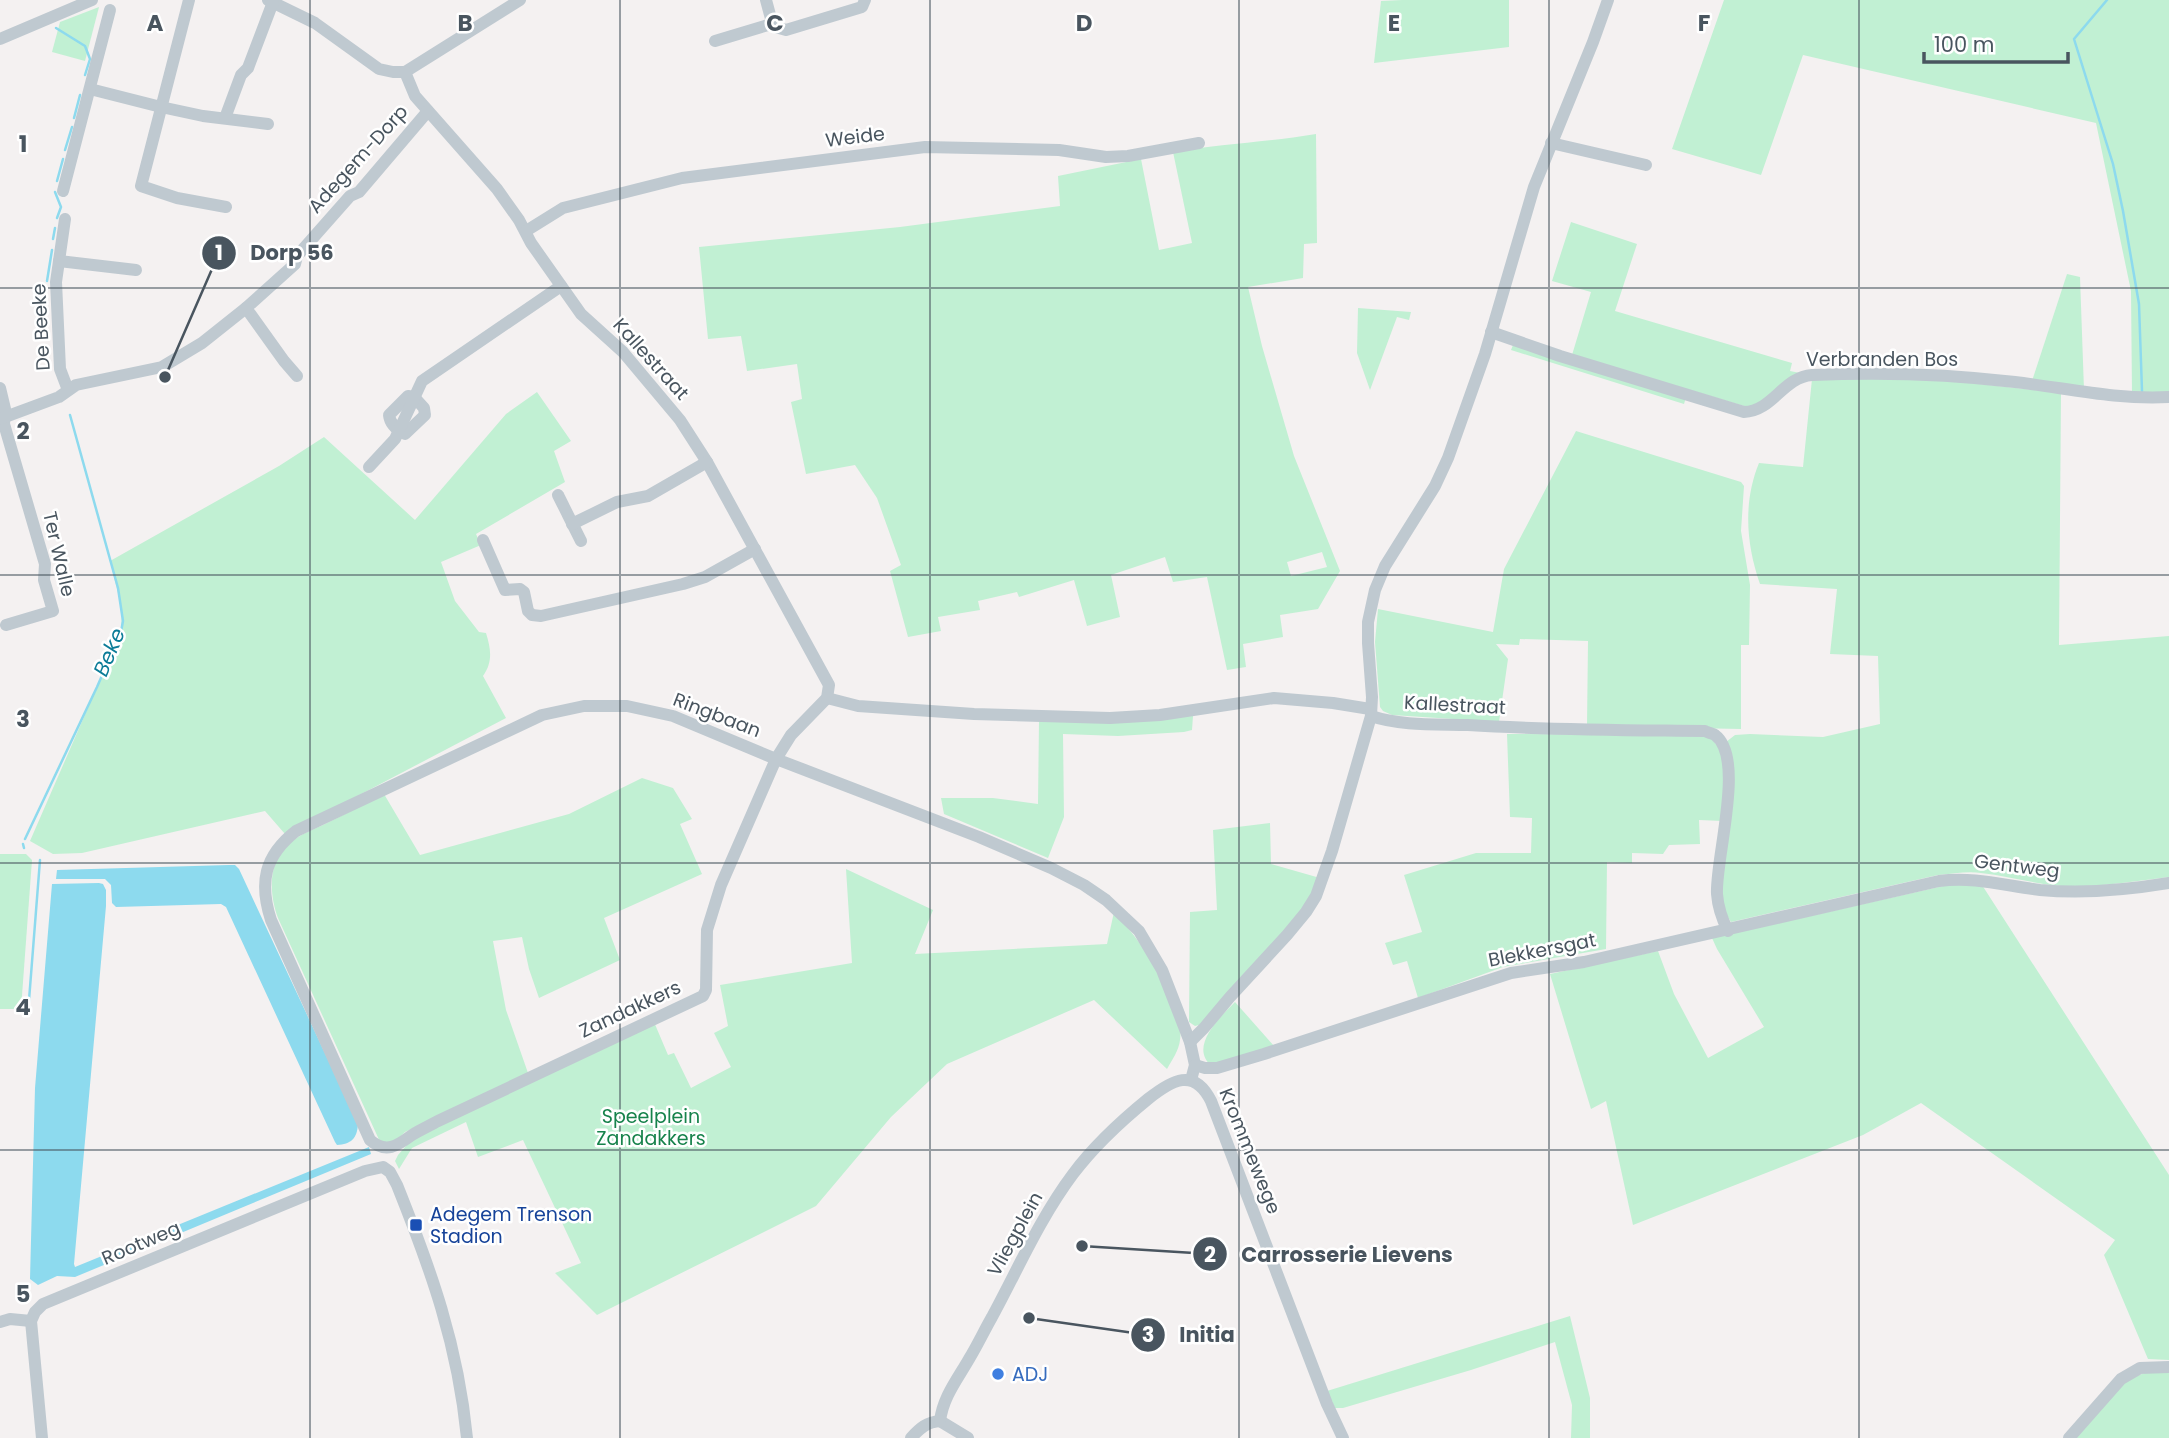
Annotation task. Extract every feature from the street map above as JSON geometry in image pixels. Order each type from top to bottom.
[{"type":"street","points":[[0,39],[92,0]]},
{"type":"street","points":[[189,0],[141,187],[177,198],[226,207]]},
{"type":"street","points":[[225,118],[241,75],[248,68],[270,1],[315,23],[379,69],[405,72],[520,0]]},
{"type":"street","points":[[766,0],[773,26]]},
{"type":"street","points":[[715,41],[768,25],[786,30],[862,7],[865,0]]},
{"type":"street","points":[[1190,1042],[1287,935],[1316,896],[1332,851],[1371,713],[1367,643],[1368,622],[1375,590],[1385,566],[1435,486],[1448,458],[1485,354],[1534,187],[1608,0]]},
{"type":"street","points":[[63,191],[110,10]]},
{"type":"street","name":"Kallestraat","points":[[405,72],[415,96],[497,189],[581,314],[623,352],[672,410],[707,462],[755,549],[828,685],[827,698],[858,706],[974,714],[1110,718],[1172,714],[1275,698],[1333,703],[1404,722],[1560,730],[1705,731],[1715,735],[1721,743],[1730,778],[1717,892],[1720,913],[1728,931]]},
{"type":"street","points":[[90,89],[203,116],[268,124]]},
{"type":"street","name":"Adegem-Dorp","points":[[2,418],[59,397],[76,385],[162,367],[202,343],[295,264],[297,256],[351,196],[359,192],[428,111]]},
{"type":"street","name":"Weide","points":[[526,231],[563,208],[682,178],[925,147],[1059,150],[1106,157],[1128,156],[1199,143]]},
{"type":"street","points":[[1551,143],[1646,165]]},
{"type":"street","name":"De Beeke","points":[[65,219],[56,282],[60,356],[63,378],[68,390]]},
{"type":"street","name":"De Beeke","points":[[59,261],[136,270]]},
{"type":"street","points":[[369,467],[395,439],[422,381],[561,286]]},
{"type":"street","points":[[246,308],[297,376]]},
{"type":"street","name":"Verbranden Bos","points":[[1491,332],[1744,412],[1762,408],[1795,379],[1812,375],[1914,374],[2017,382],[2119,397],[2169,397]]},
{"type":"street","points":[[0,388],[5,409],[2,418]]},
{"type":"street","name":"Ter Walle","points":[[2,418],[45,564],[44,580],[52,611],[6,625]]},
{"type":"street","points":[[572,524],[617,502],[648,496],[707,462]]},
{"type":"street","points":[[558,495],[581,541]]},
{"type":"street","points":[[483,540],[505,590],[520,589],[524,592],[528,611],[532,615],[684,584],[705,577],[755,549]]},
{"type":"street","points":[[776,759],[791,735],[827,698]]},
{"type":"street","name":"Ringbaan","points":[[387,1149],[370,1140],[271,920],[265,896],[268,867],[280,844],[296,831],[542,715],[584,706],[627,706],[673,716],[776,759],[979,837],[1084,885],[1121,913],[1139,932],[1162,970],[1190,1042],[1195,1065],[1191,1080]]},
{"type":"street","name":"Zandakkers","points":[[387,1149],[398,1146],[438,1121],[703,996],[706,990],[707,930],[731,862],[776,759]]},
{"type":"street","name":"Gentweg","points":[[1863,900],[1969,878],[2040,890],[2066,891],[2131,889],[2169,883]]},
{"type":"street","name":"Blekkersgat","points":[[1195,1065],[1211,1069],[1241,1061],[1511,973],[1584,962],[1863,900]]},
{"type":"street","name":"Vliegplein","points":[[940,1421],[946,1396],[969,1359],[1037,1231],[1073,1174],[1107,1136],[1154,1094],[1170,1082],[1191,1080]]},
{"type":"street","name":"Krommewege","points":[[1191,1080],[1205,1090],[1211,1101],[1322,1391],[1343,1438]]},
{"type":"street","name":"Rootweg","points":[[31,1321],[43,1304],[365,1171],[383,1167],[390,1172],[397,1185],[448,1327],[467,1438]]},
{"type":"street","points":[[0,1322],[10,1319],[31,1321],[42,1438]]},
{"type":"street","points":[[2068,1438],[2121,1379],[2140,1368],[2169,1367]]},
{"type":"street","points":[[911,1438],[922,1426],[940,1421],[968,1438]]},
{"type":"green space","points":[[1509,0],[1509,47],[1374,63],[1381,1]]},
{"type":"green space","points":[[1724,0],[2169,0],[2169,393],[2132,395],[2131,291],[2096,123],[1803,55],[1761,175],[1672,149]]},
{"type":"green space","points":[[99,7],[85,61],[52,52],[60,22]]},
{"type":"green space","points":[[1316,134],[1317,243],[1304,244],[1303,278],[1248,287],[1294,456],[1340,571],[1318,609],[1280,615],[1283,637],[1243,644],[1246,667],[1227,670],[1207,577],[1173,582],[1165,557],[1111,575],[1120,617],[1087,626],[1074,580],[1019,597],[1017,592],[978,601],[980,610],[938,617],[941,631],[908,637],[890,571],[901,565],[877,498],[855,465],[806,474],[791,402],[802,399],[797,364],[747,371],[741,336],[708,339],[699,247],[900,227],[1060,206],[1058,176],[1141,159],[1159,250],[1192,243],[1173,152]],"holes":[[[1322,552],[1327,567],[1291,576],[1287,562]]]},
{"type":"green space","points":[[1571,222],[1637,244],[1615,311],[1792,363],[1790,371],[1800,373],[1754,409],[1572,355],[1591,292],[1552,281]]},
{"type":"green space","points":[[2067,274],[2080,277],[2084,390],[2032,381]]},
{"type":"green space","points":[[1358,308],[1411,312],[1409,320],[1397,317],[1370,390],[1357,353]]},
{"type":"green space","points":[[1513,345],[1686,397],[1684,404],[1511,350]]},
{"type":"green space","points":[[1916,377],[2061,393],[2059,645],[2169,636],[2169,877],[2075,886],[1965,872],[1938,875],[1731,922],[1726,914],[1722,896],[1726,742],[1735,735],[1750,734],[1823,737],[1880,724],[1878,656],[1830,654],[1837,589],[1760,584],[1748,523],[1750,493],[1759,463],[1803,467],[1812,379]]},
{"type":"green space","points":[[537,392],[571,441],[554,451],[565,482],[476,534],[481,545],[441,562],[455,601],[479,632],[486,633],[490,655],[483,676],[506,718],[285,834],[265,811],[82,853],[53,854],[30,841],[121,632],[122,609],[110,561],[279,466],[324,437],[415,520],[506,414]]},
{"type":"green space","points":[[1576,431],[1741,482],[1744,486],[1741,531],[1750,585],[1749,645],[1741,645],[1741,729],[1587,726],[1588,641],[1520,639],[1519,645],[1496,644],[1508,659],[1499,722],[1392,715],[1380,707],[1375,642],[1378,609],[1493,632],[1504,569]]},
{"type":"green space","points":[[1193,716],[1192,730],[1184,732],[1118,736],[1063,734],[1064,817],[1048,858],[944,814],[941,798],[993,798],[1038,804],[1039,721]]},
{"type":"green space","points":[[1507,734],[1710,737],[1721,750],[1726,779],[1723,821],[1699,820],[1700,844],[1669,845],[1663,854],[1632,853],[1632,863],[1607,862],[1606,949],[1503,967],[1418,998],[1407,961],[1393,965],[1385,943],[1422,932],[1404,875],[1476,853],[1531,853],[1532,818],[1510,817]]},
{"type":"green space","points":[[642,778],[673,788],[692,819],[680,824],[702,874],[604,918],[620,960],[539,998],[522,937],[493,941],[506,1010],[528,1073],[405,1132],[392,1145],[381,1144],[278,918],[272,878],[283,850],[303,834],[384,794],[420,855],[569,814]]},
{"type":"green space","points":[[1270,823],[1271,864],[1320,878],[1303,911],[1203,1024],[1195,1026],[1189,1022],[1190,912],[1217,910],[1213,830]]},
{"type":"green space","points":[[0,854],[26,854],[32,860],[21,1009],[0,1009]]},
{"type":"green space","name":"Speelplein Zandakkers","points":[[846,869],[933,910],[915,954],[1107,944],[1114,912],[1149,957],[1162,980],[1177,1020],[1179,1044],[1167,1069],[1094,1000],[947,1064],[891,1117],[816,1206],[597,1315],[555,1273],[581,1263],[523,1140],[478,1157],[466,1122],[412,1148],[399,1169],[395,1161],[414,1137],[654,1022],[668,1055],[674,1053],[691,1088],[731,1067],[714,1033],[728,1026],[720,985],[852,963]]},
{"type":"green space","points":[[1952,884],[1982,885],[2169,1175],[2169,1360],[2148,1359],[2104,1255],[2115,1240],[1921,1103],[1863,1135],[1633,1225],[1606,1101],[1591,1109],[1550,974],[1658,951],[1674,994],[1708,1058],[1764,1027],[1712,938]]},
{"type":"green space","points":[[1235,1002],[1275,1047],[1213,1067],[1203,1051],[1205,1042],[1215,1024]]},
{"type":"green space","points":[[1570,1316],[1590,1398],[1590,1438],[1571,1438],[1572,1405],[1555,1342],[1343,1408],[1335,1408],[1327,1391]]},
{"type":"green space","points":[[2169,1371],[2169,1438],[2074,1438],[2122,1385],[2145,1373]]},
{"type":"water","points":[[235,865],[358,1124],[355,1137],[346,1143],[337,1145],[335,1142],[226,907],[221,904],[116,907],[112,903],[111,885],[105,879],[56,879],[57,870]]},
{"type":"water","points":[[52,884],[103,884],[106,890],[106,906],[75,1267],[369,1147],[371,1154],[75,1277],[57,1276],[38,1285],[30,1279],[35,1088]]},
{"type":"waterway","points":[[2107,0],[2074,39],[2113,164],[2123,211],[2139,304],[2142,391]]},
{"type":"waterway","name":"Beke","points":[[56,28],[85,46],[90,59],[85,75]]},
{"type":"waterway","name":"Beke","points":[[74,118],[80,95]]},
{"type":"waterway","name":"Beke","points":[[65,150],[72,127]]},
{"type":"waterway","name":"Beke","points":[[57,181],[63,159]]},
{"type":"waterway","name":"Beke","points":[[55,192],[61,207],[57,218]]},
{"type":"waterway","name":"Beke","points":[[53,239],[55,228]]},
{"type":"waterway","name":"Beke","points":[[47,281],[52,250]]},
{"type":"waterway","name":"Beke","points":[[25,839],[97,687],[121,632],[123,621],[118,588],[70,415]]},
{"type":"waterway","name":"Beke","points":[[23,844],[24,848]]},
{"type":"waterway","name":"Beke","points":[[28,1013],[40,860]]},
{"type":"place","name":"Dorp 56","points":[[165,377]]},
{"type":"place","name":"Adegem Trenson Stadion","points":[[416,1225]]},
{"type":"place","name":"Carrosserie Lievens","points":[[1082,1246]]},
{"type":"place","name":"Initia","points":[[1029,1318]]},
{"type":"place","name":"ADJ","points":[[998,1374]]}]
